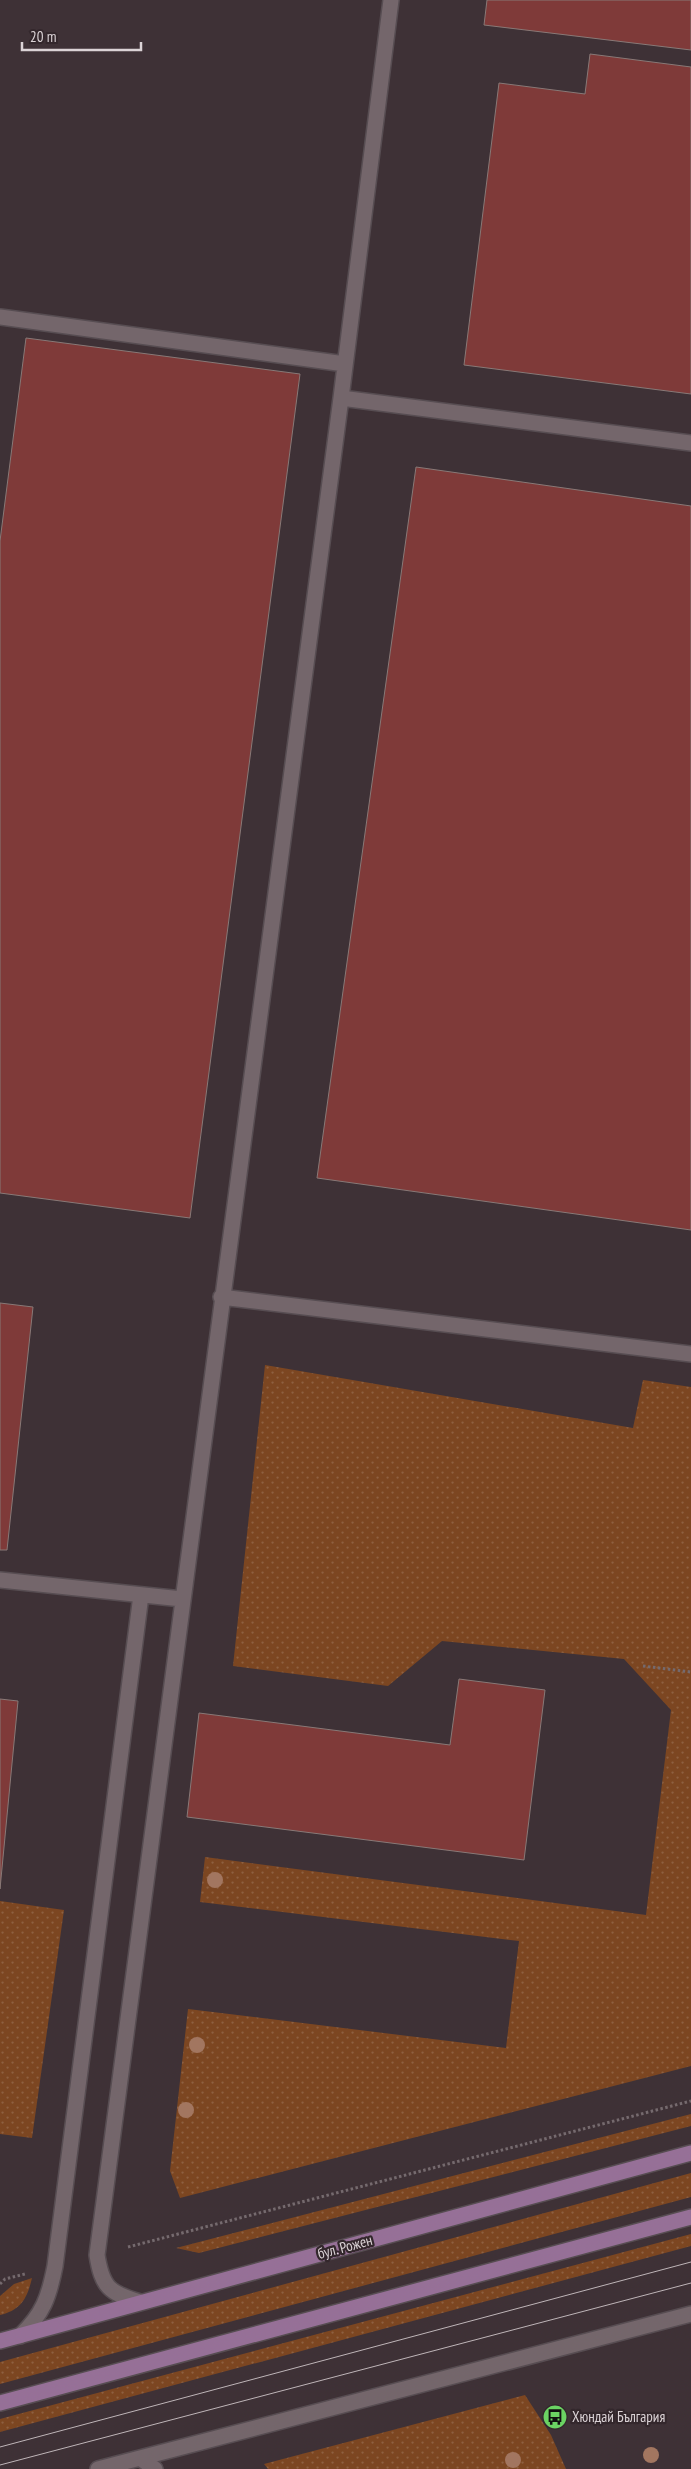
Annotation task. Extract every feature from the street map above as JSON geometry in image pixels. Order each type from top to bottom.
[{"type":"main road","name":"бул. Рожен","points":[[0,2341],[691,2153]]},
{"type":"main road","points":[[0,2403],[691,2217]]},
{"type":"lane","points":[[140,2302],[121,2296],[108,2288],[101,2276],[97,2255],[221,1297],[341,398],[391,0]]},
{"type":"lane","points":[[0,317],[345,364]]},
{"type":"lane","points":[[341,398],[691,444]]},
{"type":"lane","points":[[221,1297],[691,1354]]},
{"type":"lane","points":[[0,1580],[182,1599]]},
{"type":"lane","points":[[20,2336],[35,2322],[44,2307],[55,2266],[141,1595]]},
{"type":"lane","points":[[98,2469],[691,2314]]},
{"type":"lane","points":[[140,2458],[155,2469]]},
{"type":"path","points":[[643,1666],[691,1672]]},
{"type":"path","points":[[180,2233],[691,2101]]},
{"type":"path","points":[[0,2284],[5,2280],[32,2272]]},
{"type":"shaded area","points":[[265,1365],[633,1428],[643,1380],[691,1387],[691,2066],[180,2198],[170,2171],[188,2009],[506,2048],[519,1941],[200,1902],[205,1857],[646,1915],[671,1710],[624,1659],[442,1641],[388,1686],[233,1666]]},
{"type":"shaded area","points":[[0,1901],[64,1910],[32,2138],[0,2134]]},
{"type":"shaded area","points":[[691,2114],[691,2126],[199,2253],[176,2248]]},
{"type":"shaded area","points":[[691,2173],[691,2197],[0,2384],[0,2362]]},
{"type":"shaded area","points":[[691,2234],[691,2246],[0,2432],[0,2419]]},
{"type":"shaded area","points":[[32,2278],[28,2292],[18,2307],[0,2315],[0,2296],[14,2284]]},
{"type":"shaded area","points":[[525,2395],[551,2435],[566,2469],[268,2469],[264,2464]]},
{"type":"building","points":[[487,0],[691,0],[691,50],[484,25]]},
{"type":"building","points":[[590,54],[691,67],[691,394],[464,365],[499,83],[585,94]]},
{"type":"building","points":[[26,338],[300,374],[190,1218],[0,1193],[0,541]]},
{"type":"building","points":[[416,467],[691,506],[691,1230],[317,1178]]},
{"type":"building","points":[[0,1303],[33,1307],[7,1550],[0,1550]]},
{"type":"building","points":[[459,1679],[545,1690],[524,1860],[187,1817],[199,1713],[450,1745]]},
{"type":"building","points":[[0,1699],[18,1701],[0,1889]]},
{"type":"tram line","points":[[0,2447],[691,2262]]},
{"type":"tram line","points":[[0,2465],[691,2283]]},
{"type":"place","name":"Хюндай България","points":[[555,2417]]}]
